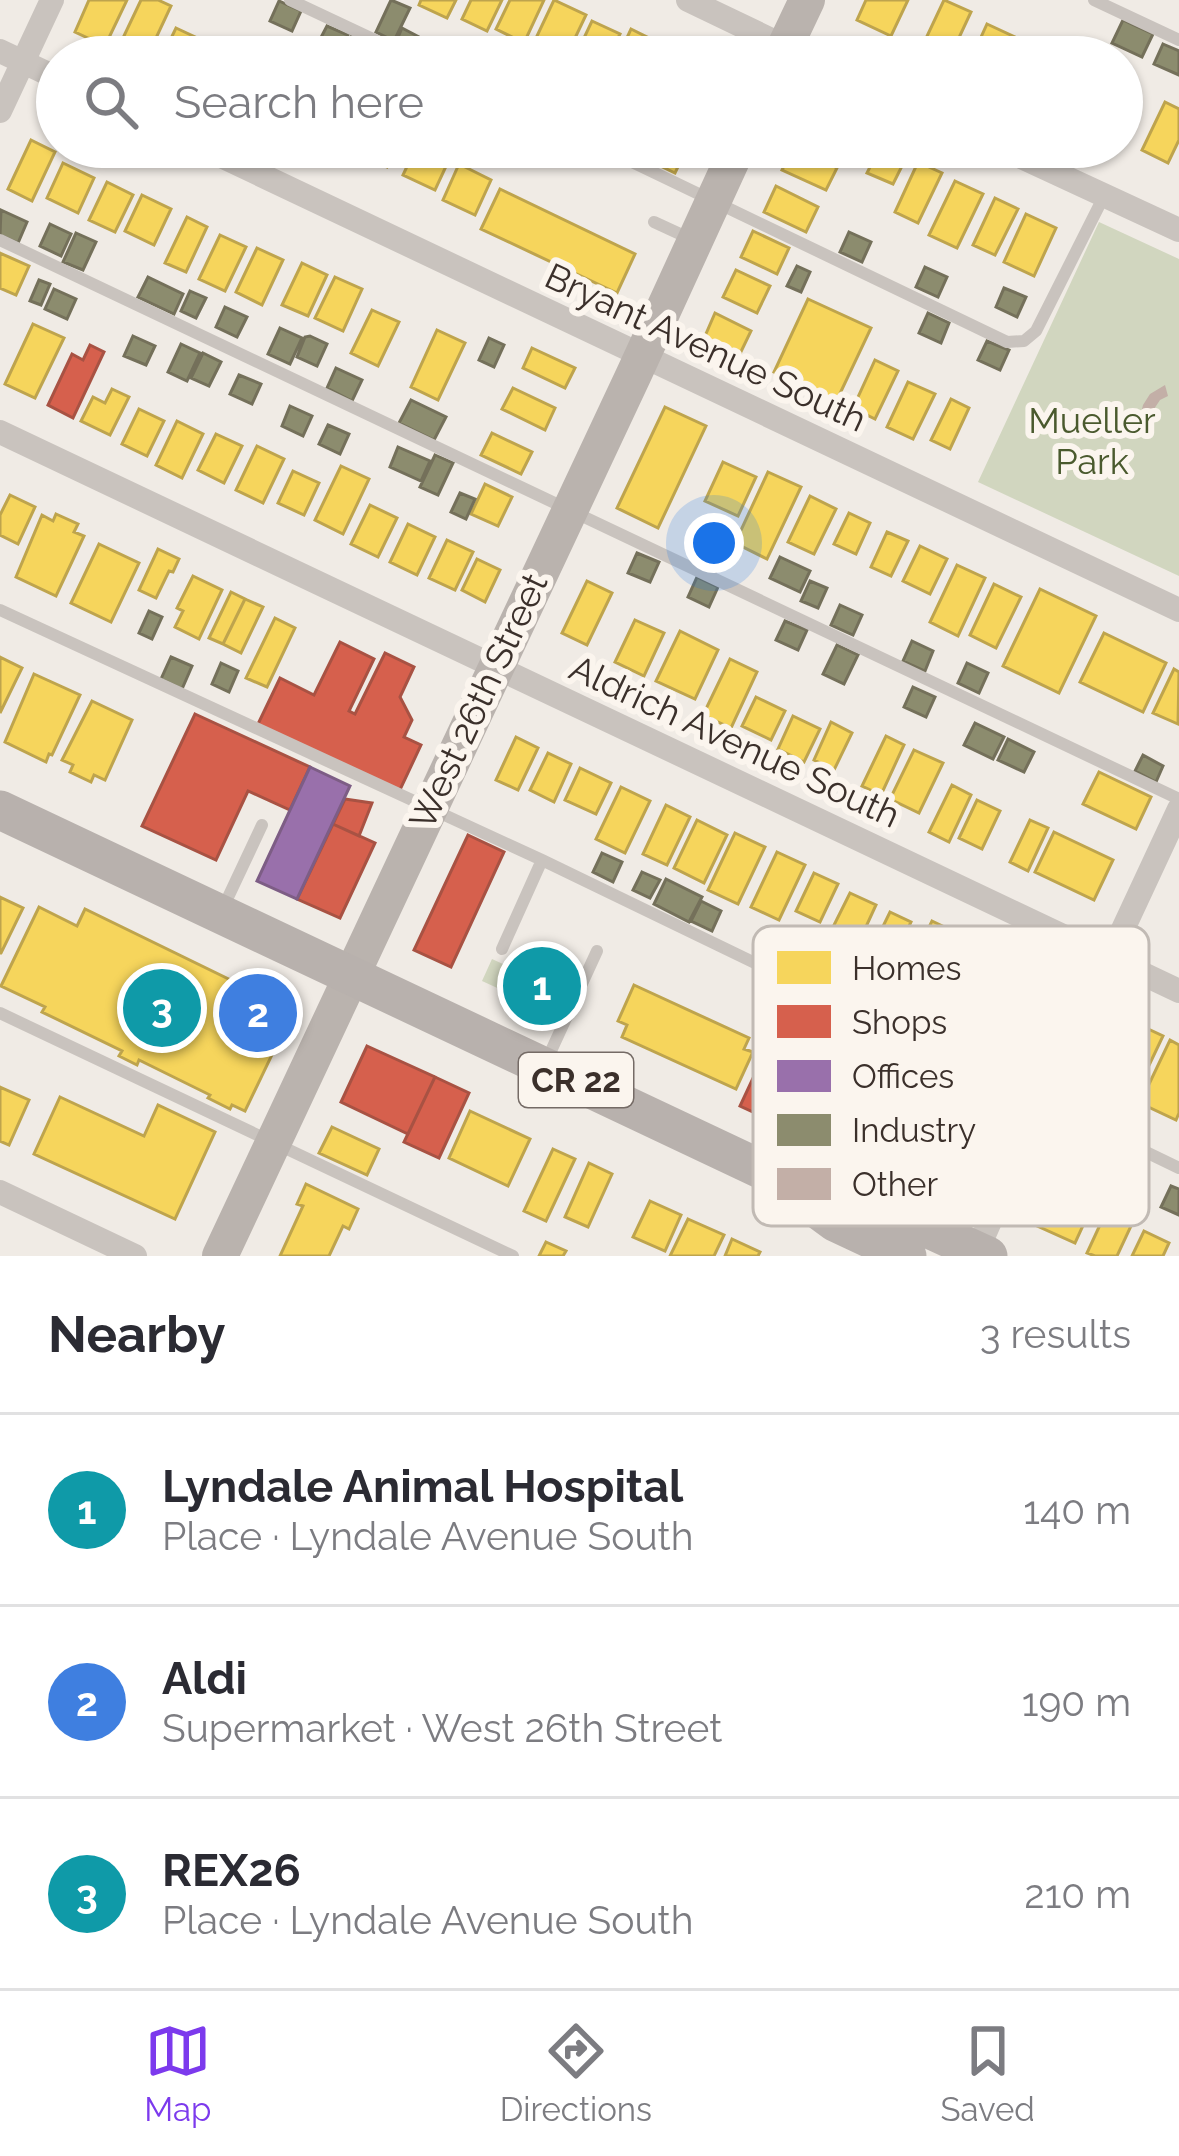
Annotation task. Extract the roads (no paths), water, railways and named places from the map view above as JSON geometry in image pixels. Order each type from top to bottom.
[{"type":"main road","name":"CR 22","points":[[0,810],[753,1165]]},
{"type":"main road","name":"CR 22","points":[[842,1226],[888,1252]]},
{"type":"main road","name":"CR 22","points":[[922,1226],[982,1254]]},
{"type":"street","points":[[0,112],[12,57],[52,0]]},
{"type":"street","points":[[688,0],[757,36]]},
{"type":"street","points":[[796,36],[807,0]]},
{"type":"street","name":"Bryant Avenue South","points":[[246,168],[1179,610]]},
{"type":"street","name":"West 26th Street","points":[[220,1256],[728,168]]},
{"type":"street","points":[[1046,168],[1179,230]]},
{"type":"street","name":"Aldrich Avenue South","points":[[0,432],[1041,926]]},
{"type":"street","points":[[1126,926],[1173,838],[1179,808]]},
{"type":"street","name":"Aldrich Avenue South","points":[[1149,977],[1179,991]]},
{"type":"street","points":[[0,1192],[135,1256]]},
{"type":"street","points":[[982,1254],[993,1226]]},
{"type":"lane","points":[[290,0],[366,36]]},
{"type":"lane","points":[[1094,0],[1179,40]]},
{"type":"lane","points":[[646,168],[1007,342],[1024,341],[1036,331],[1104,195]]},
{"type":"lane","points":[[654,222],[694,241]]},
{"type":"lane","points":[[0,240],[1179,799]]},
{"type":"lane","points":[[0,610],[753,962]]},
{"type":"lane","points":[[220,914],[262,825]]},
{"type":"lane","points":[[502,949],[542,860]]},
{"type":"lane","points":[[544,1065],[597,951]]},
{"type":"lane","points":[[0,1012],[513,1256]]},
{"type":"lane","points":[[1149,1154],[1179,1168]]},
{"type":"place","name":"Lyndale Animal Hospital","points":[[542,986]]},
{"type":"place","name":"REX26","points":[[162,1008]]},
{"type":"place","name":"Aldi","points":[[258,1013]]},
{"type":"park label","name":"Mueller Park","points":[[1092,440]]}]
